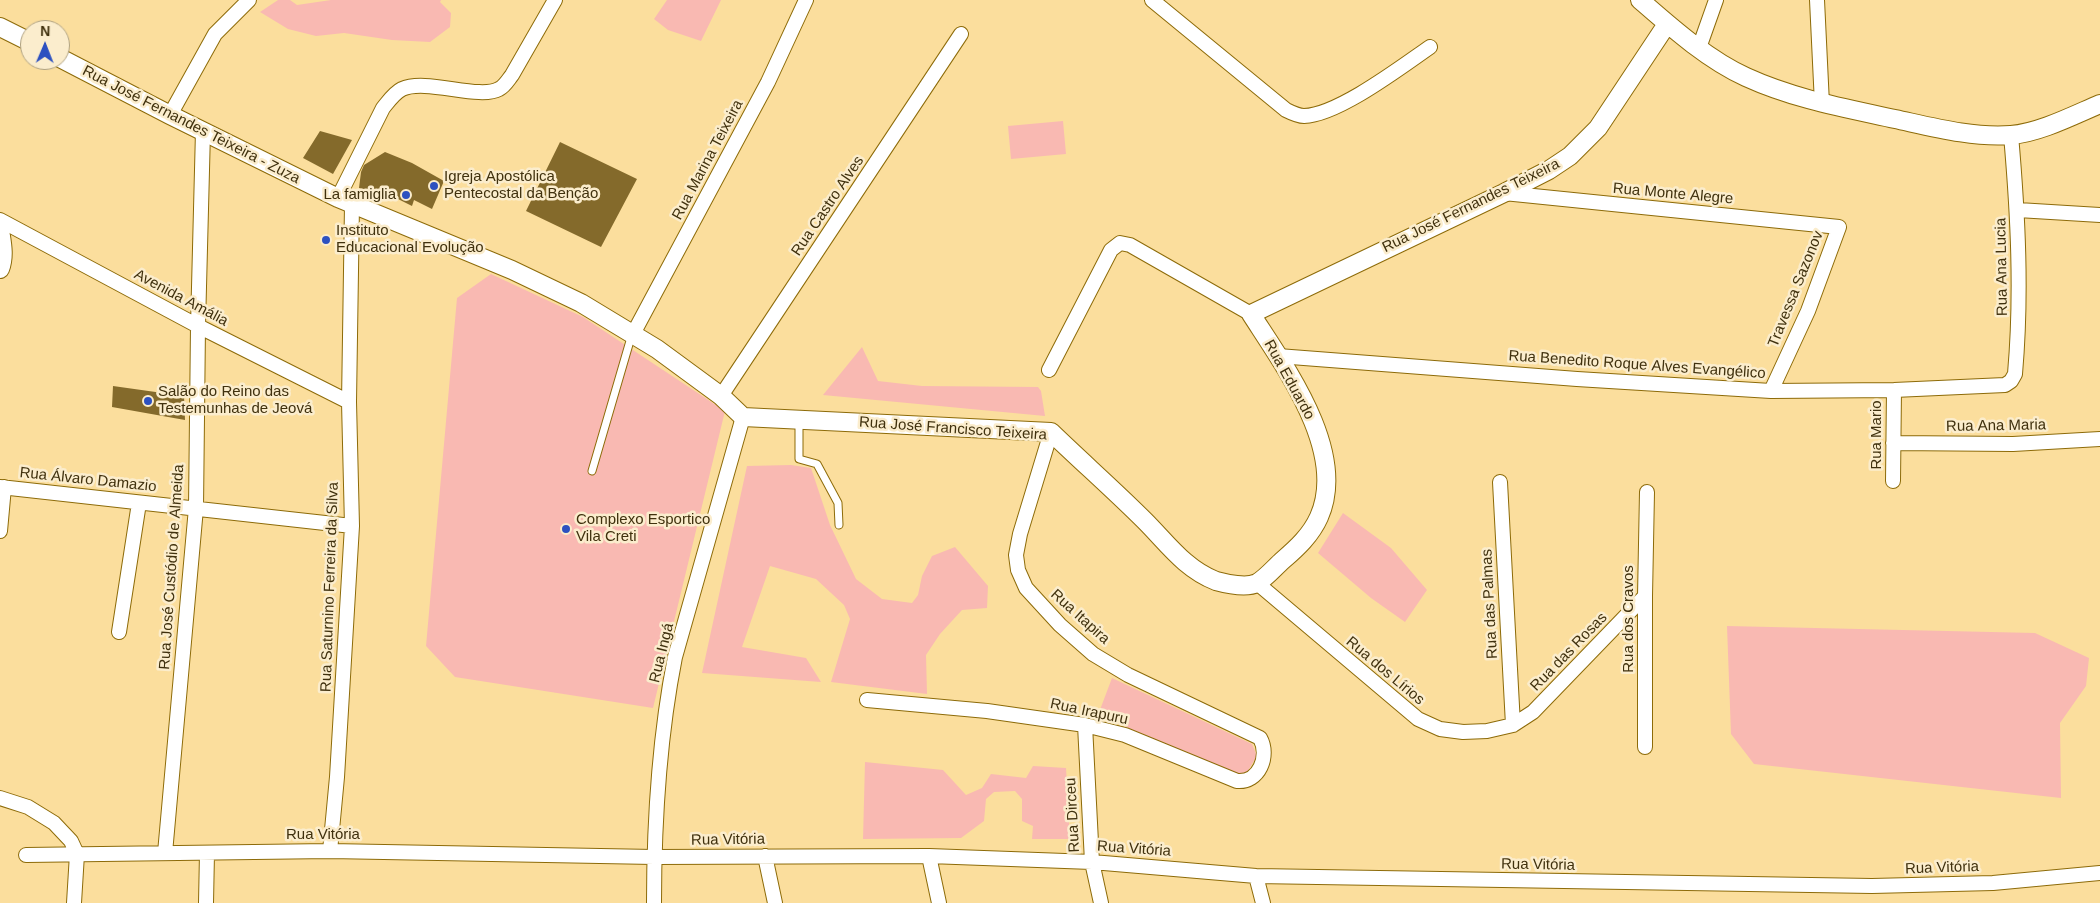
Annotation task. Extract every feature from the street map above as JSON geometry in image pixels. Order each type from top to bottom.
[{"type":"street","points":[[170,116],[201,56],[215,34],[249,0]]},
{"type":"street","points":[[345,201],[383,108],[390,98],[403,89],[422,86],[487,92],[499,90],[512,75],[555,0]]},
{"type":"street","name":"Rua Marina Teixeira","points":[[633,334],[768,82],[806,0]]},
{"type":"street","points":[[1152,0],[1286,110],[1304,116],[1350,100],[1430,47]]},
{"type":"street","points":[[1640,0],[1667,24],[1699,48],[1745,77],[1776,90],[1822,104],[1938,128],[1963,132],[2011,135],[2027,132],[2100,104]]},
{"type":"street","points":[[1699,48],[1716,0]]},
{"type":"street","points":[[1817,0],[1822,104]]},
{"type":"street","name":"Rua José Fernandes Teixeira","points":[[1251,314],[1549,170],[1585,143],[1598,128],[1667,24]]},
{"type":"street","points":[[0,27],[20,37]]},
{"type":"street","name":"Rua Castro Alves","points":[[721,396],[961,34]]},
{"type":"street","name":"Rua José Fernandes Teixeira - Zuza","points":[[70,63],[170,116],[345,201],[512,270],[581,303],[658,349],[721,396],[742,417]]},
{"type":"street","name":"Rua José Custódio de Almeida","points":[[165,853],[196,508],[198,326],[204,132]]},
{"type":"street","name":"Rua Ana Lucia","points":[[1996,387],[2011,381],[2015,374],[2019,325],[2018,210],[2011,135]]},
{"type":"street","name":"Rua Monte Alegre","points":[[1504,193],[1839,227]]},
{"type":"street","name":"Rua Saturnino Ferreira da Silva","points":[[330,851],[337,777],[352,526],[345,201]]},
{"type":"street","points":[[2018,210],[2100,215]]},
{"type":"street","name":"Avenida Amália","points":[[0,220],[198,326],[349,402]]},
{"type":"street","name":"Travessa Sazonov","points":[[1771,390],[1808,311],[1839,227]]},
{"type":"street","points":[[0,230],[3,249],[0,269]]},
{"type":"street","name":"Rua Eduardo","points":[[1049,370],[1111,250],[1120,243],[1130,245],[1251,314],[1278,356],[1305,405],[1322,441],[1327,470],[1326,494],[1319,518],[1302,544],[1257,583]]},
{"type":"street","name":"Rua Benedito Roque Alves Evangélico","points":[[1278,356],[1577,379],[1771,390],[1894,390],[1996,387]]},
{"type":"street","name":"Rua Mario","points":[[1893,481],[1894,390]]},
{"type":"street","name":"Rua José Francisco Teixeira","points":[[742,417],[1051,432],[1145,521],[1187,565],[1219,582],[1236,585],[1257,583]]},
{"type":"street","name":"Rua Ingá","points":[[654,903],[654,857],[664,725],[675,657],[742,417]]},
{"type":"street","name":"Rua Itapira","points":[[1051,432],[1020,534],[1018,570],[1026,588],[1060,625],[1093,654],[1128,675],[1260,738]]},
{"type":"street","name":"Rua Ana Maria","points":[[1893,443],[2013,444],[2100,439]]},
{"type":"street","name":"Rua das Palmas","points":[[1500,482],[1513,725]]},
{"type":"street","points":[[0,531],[2,487]]},
{"type":"street","name":"Rua Álvaro Damazio","points":[[2,487],[352,526]]},
{"type":"street","name":"Rua dos Cravos","points":[[1645,747],[1645,596],[1648,492]]},
{"type":"street","points":[[119,632],[139,503]]},
{"type":"street","name":"Rua dos Lírios","points":[[1257,583],[1418,720],[1440,729],[1462,732],[1513,725]]},
{"type":"street","name":"Rua das Rosas","points":[[1513,725],[1533,712],[1645,596]]},
{"type":"street","name":"Rua Irapuru","points":[[867,700],[987,711],[1085,725],[1125,735],[1237,781],[1246,782],[1254,776],[1261,766],[1265,752],[1260,738]]},
{"type":"street","name":"Rua Dirceu","points":[[1085,725],[1092,862],[1100,903]]},
{"type":"street","points":[[0,798],[28,807],[54,823],[71,841],[76,854],[74,903]]},
{"type":"street","name":"Rua Vitória","points":[[26,856],[330,851],[654,857],[929,856],[1092,862],[1256,876],[1872,886],[1993,883],[2100,873]]},
{"type":"street","points":[[206,903],[207,853]]},
{"type":"street","points":[[765,856],[775,903]]},
{"type":"street","points":[[929,856],[939,903]]},
{"type":"street","points":[[1256,876],[1263,903]]},
{"type":"lane","points":[[592,471],[633,334]]},
{"type":"lane","points":[[799,420],[799,459],[817,464],[838,503],[839,525]]},
{"type":"shaded area","points":[[278,0],[290,0],[297,5],[331,0],[441,0],[440,2],[451,13],[450,27],[430,42],[392,40],[344,33],[316,36],[288,29],[260,12]]},
{"type":"shaded area","points":[[667,0],[721,0],[701,41],[668,30],[654,19]]},
{"type":"shaded area","points":[[1063,121],[1066,154],[1011,159],[1008,126]]},
{"type":"shaded area","name":"Complexo Esportico Vila Creti","points":[[491,274],[583,317],[725,411],[653,708],[455,677],[426,646],[457,298]]},
{"type":"shaded area","points":[[862,347],[878,381],[922,386],[1038,387],[1041,391],[1045,416],[823,395]]},
{"type":"shaded area","points":[[791,465],[811,468],[830,525],[856,579],[882,599],[912,603],[918,595],[922,576],[932,556],[955,547],[988,586],[987,608],[962,610],[940,634],[926,655],[927,694],[831,682],[850,619],[844,605],[816,579],[770,566],[742,647],[806,658],[821,682],[702,673],[747,466]]},
{"type":"shaded area","points":[[1343,513],[1391,548],[1427,590],[1405,622],[1371,598],[1318,553]]},
{"type":"shaded area","points":[[1727,626],[2035,633],[2089,658],[2086,686],[2060,723],[2061,798],[1754,764],[1731,734]]},
{"type":"shaded area","points":[[1112,678],[1252,744],[1257,756],[1244,777],[1098,715]]},
{"type":"shaded area","points":[[865,762],[943,770],[966,795],[982,788],[991,774],[1026,778],[1033,766],[1066,768],[1070,839],[1032,839],[1033,826],[1022,821],[1022,799],[1015,791],[994,792],[986,799],[984,821],[961,838],[863,839]]},
{"type":"building","points":[[320,131],[352,140],[333,174],[303,158]]},
{"type":"building","points":[[560,142],[637,179],[601,247],[526,211]]},
{"type":"building","points":[[385,152],[412,163],[444,181],[432,209],[414,200],[412,206],[394,197],[359,188],[364,165]]},
{"type":"building","name":"Salão do Reino das Testemunhas de Jeová","points":[[113,386],[184,396],[185,420],[112,407]]},
{"type":"place","name":"Igreja Apostólica Pentecostal da Benção","points":[[434,186]]},
{"type":"place","name":"La famiglia","points":[[406,195]]},
{"type":"place","name":"Instituto Educacional Evolução","points":[[326,240]]},
{"type":"place","name":"Salão do Reino das Testemunhas de Jeová","points":[[148,401]]},
{"type":"place","name":"Complexo Esportico Vila Creti","points":[[566,529]]}]
